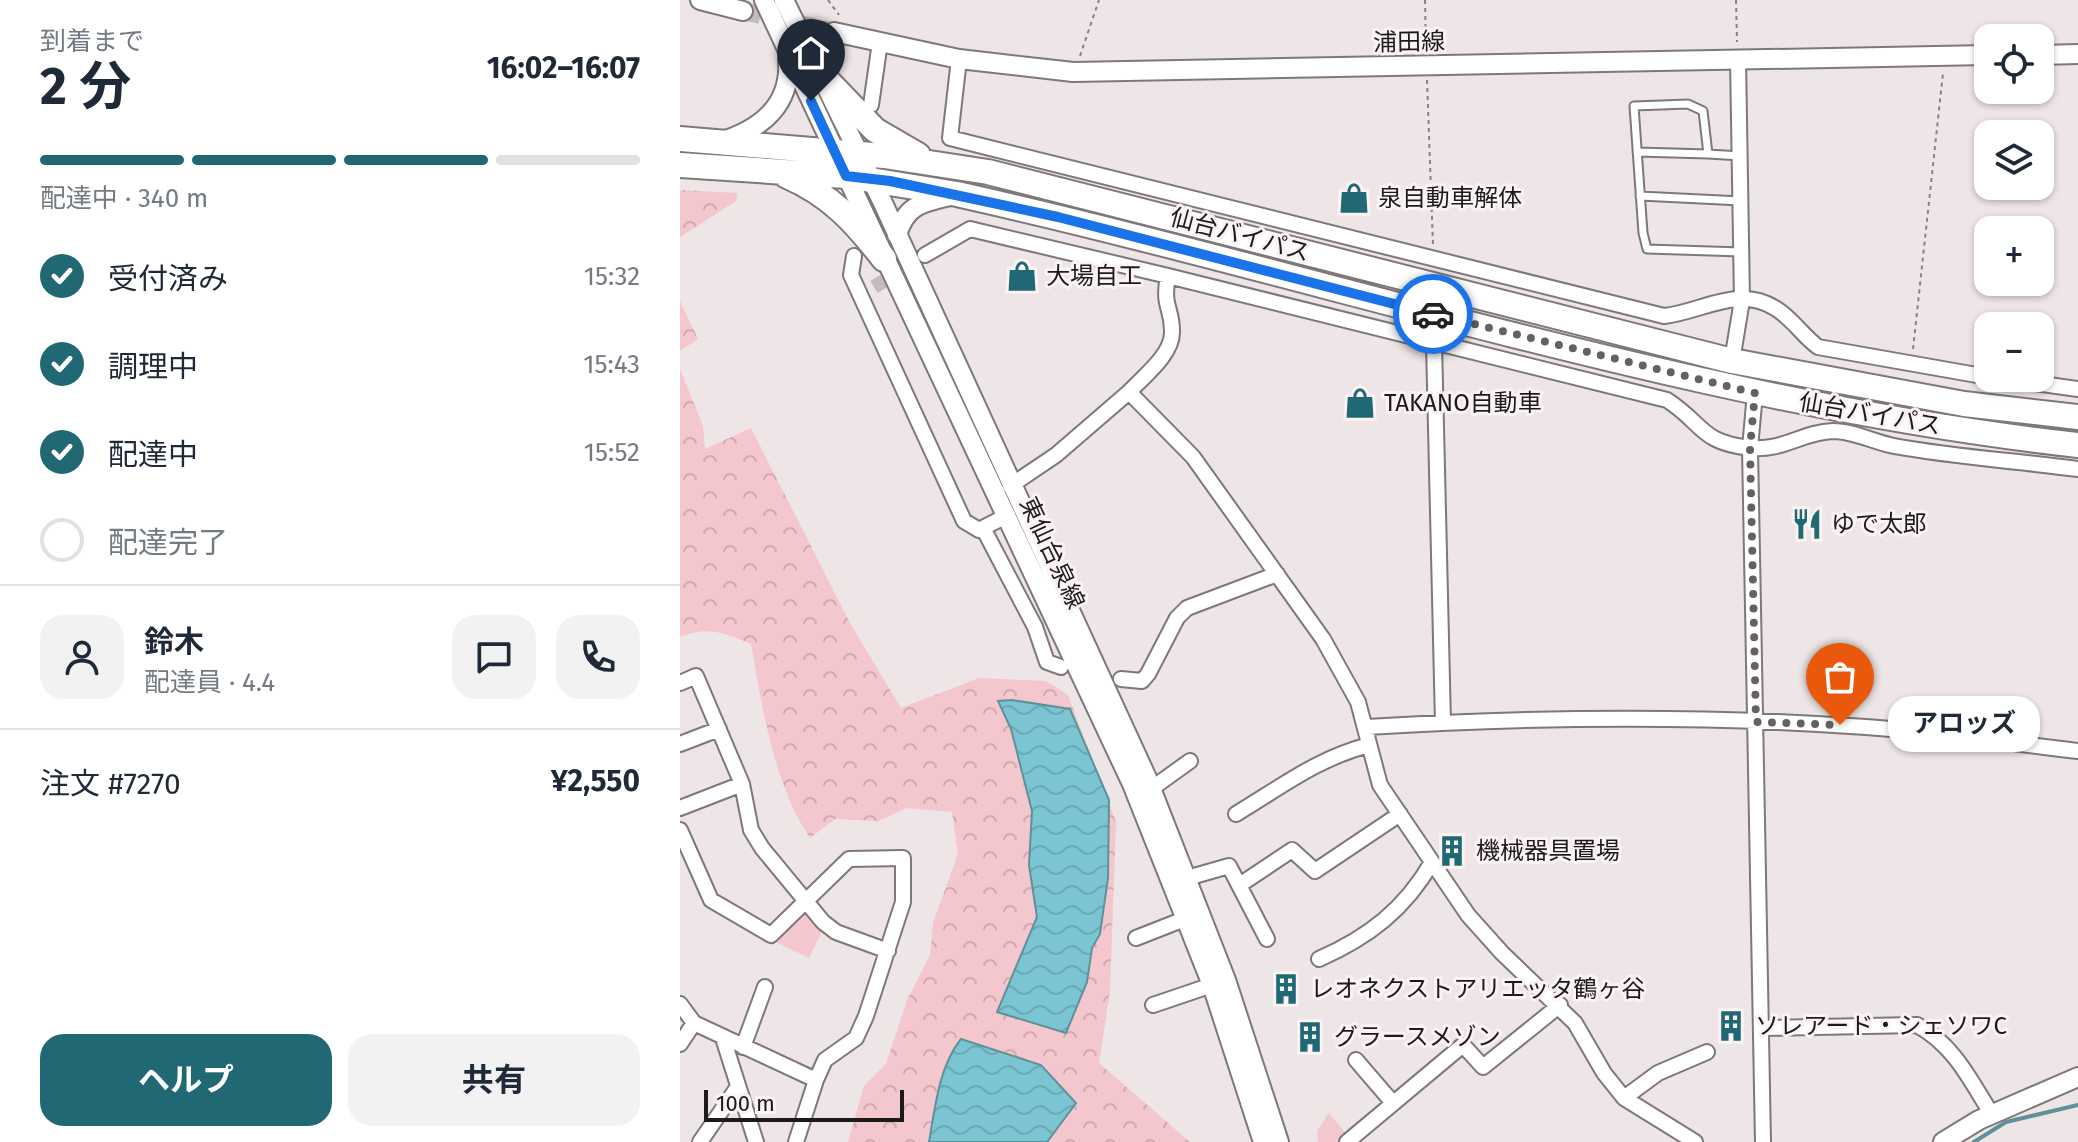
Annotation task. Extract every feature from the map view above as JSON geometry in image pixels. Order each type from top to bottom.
[{"type":"highway","points":[[817,70],[875,130],[933,163]]},
{"type":"highway","name":"仙台バイパス","points":[[680,139],[846,152],[933,163],[1060,187],[1429,286],[1732,361],[1964,404],[2078,417]]},
{"type":"highway","name":"仙台バイパス","points":[[680,165],[858,178],[957,194],[1755,393],[1916,423],[2078,445]]},
{"type":"highway","points":[[774,170],[830,198],[846,212],[884,259]]},
{"type":"street","points":[[700,0],[743,11]]},
{"type":"street","name":"東仙台泉線","points":[[764,0],[788,55],[846,152],[858,178],[884,259],[1008,515],[1132,784],[1212,985],[1263,1142]]},
{"type":"street","points":[[784,0],[817,70],[846,152]]},
{"type":"street","name":"浦田線","points":[[834,32],[959,59],[1073,72],[1974,55]]},
{"type":"street","points":[[871,105],[880,42]]},
{"type":"street","points":[[2054,55],[2078,54]]},
{"type":"street","points":[[720,142],[743,134],[778,107],[786,92],[788,55]]},
{"type":"street","points":[[959,59],[950,138],[1664,316],[1683,314],[1723,298],[1773,307],[1818,347],[1974,375]]},
{"type":"street","points":[[1732,361],[1742,300],[1738,59]]},
{"type":"street","points":[[858,178],[897,235],[1010,486],[1098,667],[1187,878],[1230,992],[1279,1142]]},
{"type":"street","points":[[897,235],[902,218],[910,210],[957,194]]},
{"type":"street","points":[[925,255],[970,229],[1168,276],[1667,400],[1681,409],[1707,437],[1723,445],[1768,450],[1790,445],[1811,434],[1836,431],[1893,446],[2078,469]]},
{"type":"street","points":[[854,256],[851,275],[964,521],[970,528],[983,528],[1008,515]]},
{"type":"street","points":[[1010,486],[1056,455],[1129,392],[1170,344],[1173,330],[1164,303],[1168,276]]},
{"type":"street","points":[[860,295],[874,287]]},
{"type":"street","points":[[1434,343],[1443,723]]},
{"type":"street","points":[[2054,386],[2078,389]]},
{"type":"street","points":[[1129,392],[1193,457],[1323,639],[1358,702],[1380,785],[1468,915],[1494,944],[1560,1005],[1624,1098],[1695,1142]]},
{"type":"street","points":[[1755,393],[1750,448],[1763,1142]]},
{"type":"street","points":[[983,528],[1035,627],[1047,662],[1061,667]]},
{"type":"street","points":[[1121,679],[1142,681],[1164,648],[1177,618],[1187,608],[1277,574]]},
{"type":"street","points":[[680,683],[696,676],[742,784],[751,830],[806,901],[836,932],[888,951]]},
{"type":"street","points":[[1367,727],[1443,723],[1756,722],[1868,727],[2078,751]]},
{"type":"street","points":[[680,744],[719,729]]},
{"type":"street","points":[[1236,814],[1311,765],[1336,753],[1369,745]]},
{"type":"street","points":[[1151,789],[1190,761]]},
{"type":"street","points":[[680,808],[742,784]]},
{"type":"street","points":[[1241,884],[1292,850],[1315,871],[1400,814]]},
{"type":"street","points":[[680,830],[711,900],[771,935],[849,859],[903,858],[903,902],[856,1038],[825,1060],[796,1142]]},
{"type":"street","points":[[1319,959],[1376,930],[1414,892],[1432,862]]},
{"type":"street","points":[[1187,878],[1229,866],[1267,939]]},
{"type":"street","points":[[1136,938],[1187,918]]},
{"type":"street","points":[[1153,1005],[1212,985]]},
{"type":"street","points":[[743,1047],[765,987]]},
{"type":"street","points":[[680,1004],[694,1023],[816,1080]]},
{"type":"street","points":[[1347,1142],[1463,1045],[1483,1067],[1560,1005]]},
{"type":"street","points":[[680,1044],[694,1023]]},
{"type":"street","points":[[1761,1028],[1917,1025],[1934,1034],[1953,1053],[1992,1115]]},
{"type":"street","points":[[723,1038],[756,1142]]},
{"type":"street","points":[[1624,1098],[1658,1073],[1707,1052]]},
{"type":"street","points":[[1356,1060],[1393,1103]]},
{"type":"street","points":[[1943,1142],[1992,1115],[2078,1077]]},
{"type":"street","points":[[700,1142],[737,1088]]},
{"type":"lane","points":[[1708,154],[1703,111],[1688,104],[1670,102],[1634,106],[1647,249],[1742,252]]},
{"type":"lane","points":[[1637,152],[1741,156]]},
{"type":"lane","points":[[1640,196],[1741,201]]},
{"type":"path","points":[[1073,72],[1099,0]]},
{"type":"path","points":[[1425,0],[1434,243],[1427,257]]},
{"type":"path","points":[[1736,0],[1738,59]]},
{"type":"path","points":[[1911,365],[1945,56]]},
{"type":"green space","points":[[680,190],[738,193],[736,201],[680,237]]},
{"type":"green space","points":[[680,301],[698,339],[680,351]]},
{"type":"green space","points":[[680,369],[703,426],[705,449],[751,428],[851,625],[901,708],[979,678],[1046,681],[1068,695],[1116,822],[1110,991],[1099,1063],[1190,1142],[848,1142],[864,1086],[886,1064],[907,1000],[930,955],[933,923],[958,854],[952,812],[907,808],[878,821],[835,819],[810,838],[778,770],[751,644],[707,631],[680,637]]},
{"type":"green space","points":[[805,914],[822,931],[809,958],[772,940]]},
{"type":"green space","points":[[1329,1113],[1347,1135],[1337,1142],[1318,1142],[1317,1131]]},
{"type":"water","points":[[1012,700],[1070,709],[1109,800],[1108,878],[1100,934],[1092,948],[1087,982],[1066,1033],[997,1012],[1037,917],[1029,865],[1032,811],[1011,729],[998,701]]},
{"type":"water","points":[[961,1039],[1041,1065],[1076,1103],[1047,1142],[929,1142],[943,1074]]},
{"type":"waterway","points":[[1974,1142],[2006,1122],[2078,1105]]},
{"type":"tunnel","points":[[743,11],[834,32]]},
{"type":"tunnel","points":[[874,287],[918,260]]},
{"type":"way so far","points":[[1433,314],[1755,393],[1750,448],[1756,722],[1840,725]]},
{"type":"place","name":"泉自動車解体","points":[[1354,198]]},
{"type":"place","name":"大場自工","points":[[1022,276]]},
{"type":"place","name":"TAKANO自動車","points":[[1360,403]]},
{"type":"place","name":"ゆで太郎","points":[[1807,524]]},
{"type":"place","name":"アロッズ","points":[[1840,725]]},
{"type":"place","name":"機械器具置場","points":[[1452,851]]},
{"type":"place","name":"レオネクストアリエッタ鶴ヶ谷","points":[[1286,989]]},
{"type":"place","name":"ソレアード・シェソワC","points":[[1731,1026]]},
{"type":"place","name":"グラースメゾン","points":[[1310,1037]]},
{"type":"route","points":[[811,101],[846,176],[890,181],[1058,217],[1433,314]]}]
